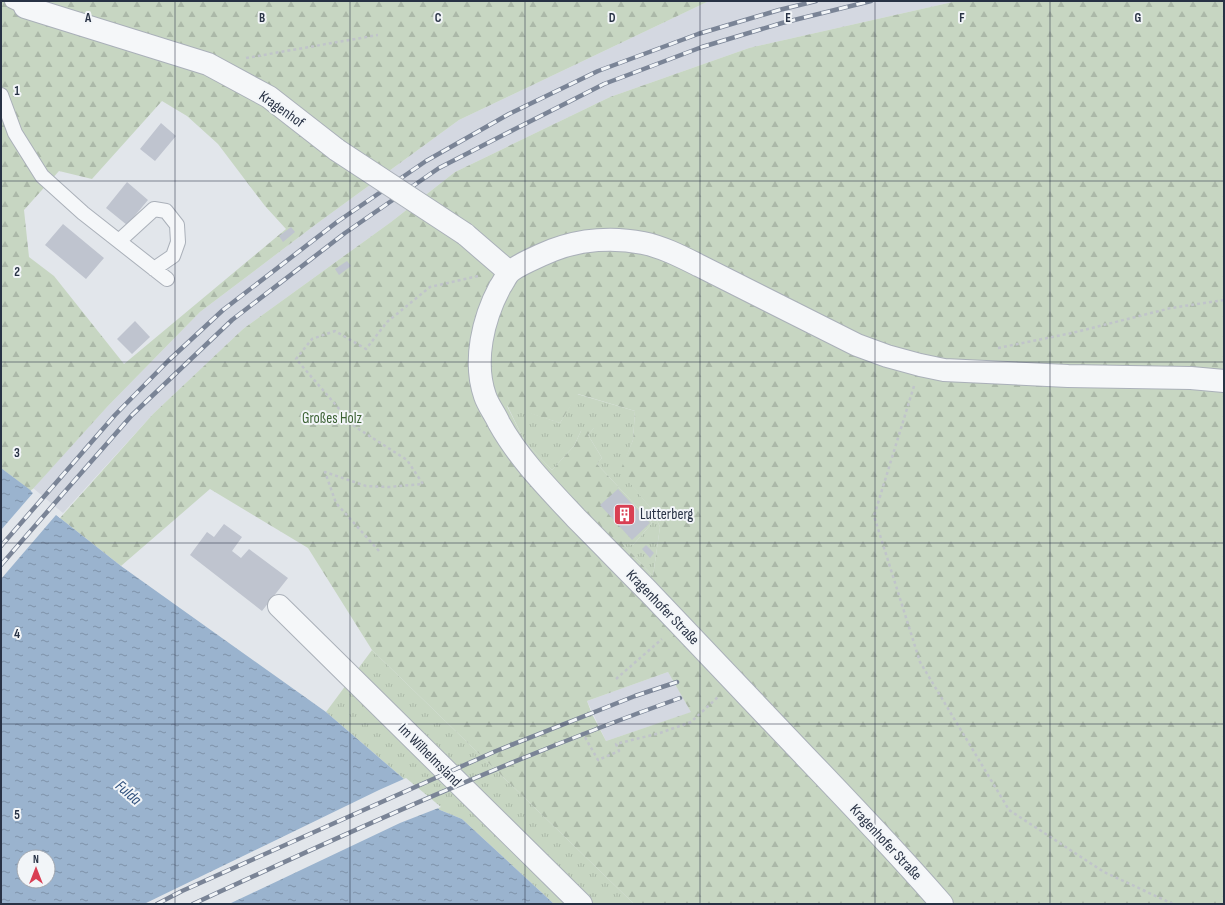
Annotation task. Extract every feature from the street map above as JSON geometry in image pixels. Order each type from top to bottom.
[{"type":"street","name":"Kragenhof","points":[[18,4],[208,64],[268,97],[337,150],[465,234],[507,270]]},
{"type":"street","points":[[507,270],[575,243],[600,240],[622,240],[645,244],[674,254],[857,345],[887,356],[920,365],[944,370],[1068,376],[1191,378],[1224,381]]},
{"type":"street","name":"Kragenhofer Straße","points":[[507,270],[485,324],[480,362],[485,397],[517,452],[552,492],[684,628],[905,862],[942,904]]},
{"type":"street","name":"Im Wilhelmsland","points":[[279,606],[581,904]]},
{"type":"lane","points":[[1,95],[15,133],[42,176],[83,213],[167,279]]},
{"type":"lane","points":[[119,241],[154,209],[166,211],[177,225],[178,242],[173,256],[154,269]]},
{"type":"path","points":[[208,64],[378,35]]},
{"type":"path","points":[[379,551],[336,503],[325,472],[366,486],[389,487],[422,484],[406,460],[354,426],[296,359],[312,339],[335,331],[366,349],[387,322],[430,286],[507,270]]},
{"type":"path","points":[[996,349],[1072,333],[1172,308],[1224,300]]},
{"type":"path","points":[[920,365],[874,516],[920,662],[1009,810],[1104,872],[1173,904]]},
{"type":"path","points":[[616,679],[665,636]]},
{"type":"path","points":[[582,732],[598,760],[619,751],[616,744],[660,733],[691,722],[720,695]]},
{"type":"shaded area","points":[[709,1],[957,1],[749,48],[610,97],[455,172],[391,222],[243,329],[153,414],[63,513],[33,488],[107,407],[200,312],[315,225],[459,120]]},
{"type":"shaded area","points":[[668,672],[692,712],[606,741],[587,701]]},
{"type":"green space","points":[[1,1],[709,1],[459,120],[315,225],[200,312],[107,407],[31,491],[1,468]],"holes":[[[162,101],[187,116],[218,144],[265,206],[286,229],[124,364],[54,276],[29,257],[24,210],[59,171],[92,179]]]},
{"type":"green space","name":"Großes Holz","points":[[957,1],[1224,1],[1224,904],[634,904],[372,650],[308,548],[210,489],[121,566],[60,518],[153,414],[243,329],[391,222],[455,172],[610,97],[749,48]],"holes":[[[578,394],[635,411],[633,440],[620,471],[652,510],[660,527],[653,576],[622,543],[633,545],[652,523],[597,464],[602,458],[588,435],[595,427],[588,425],[581,431],[574,446],[552,470],[525,442],[507,406],[560,423]],[[668,672],[691,712],[606,741],[587,701]]]},
{"type":"green space","points":[[577,394],[635,411],[633,440],[621,471],[652,510],[660,527],[653,576],[621,542],[633,545],[652,523],[597,464],[602,458],[588,435],[594,428],[581,431],[574,446],[552,470],[525,442],[507,405],[560,423]]},
{"type":"green space","points":[[372,650],[634,904],[554,904],[462,819],[440,810],[326,712]]},
{"type":"water","name":"Fulda","points":[[1,468],[29,489],[60,518],[121,566],[326,712],[440,810],[462,819],[554,904],[1,904]]},
{"type":"pier","points":[[32,489],[61,516],[60,518],[56,515],[1,579],[1,530],[33,493],[31,491]]},
{"type":"pier","points":[[406,778],[441,807],[400,823],[229,904],[144,904],[379,790]]},
{"type":"building","points":[[161,123],[176,136],[155,161],[140,149]]},
{"type":"building","points":[[127,182],[148,200],[127,225],[106,208]]},
{"type":"building","points":[[63,224],[104,258],[86,279],[45,245]]},
{"type":"building","points":[[291,227],[295,232],[283,242],[279,236]]},
{"type":"building","points":[[347,261],[351,266],[339,275],[335,269]]},
{"type":"building","points":[[135,321],[150,337],[132,354],[117,339]]},
{"type":"building","name":"Lutterberg","points":[[618,489],[650,523],[632,540],[600,505]]},
{"type":"building","points":[[224,524],[242,537],[232,551],[241,558],[249,549],[288,578],[262,611],[190,555],[207,532],[214,537]]},
{"type":"building","points":[[646,545],[654,553],[650,558],[642,549]]},
{"type":"railway","points":[[1,546],[115,415],[168,361],[223,310],[337,222],[426,161],[509,114],[598,71],[698,34],[779,10],[816,1]]},
{"type":"railway","points":[[1,565],[132,415],[232,320],[345,233],[439,168],[604,84],[702,47],[782,23],[871,1]]},
{"type":"railway","points":[[157,904],[182,891],[496,751],[635,696],[677,682]]},
{"type":"railway","points":[[193,904],[434,795],[556,745],[680,698]]},
{"type":"place","name":"Lutterberg","points":[[625,514]]}]
